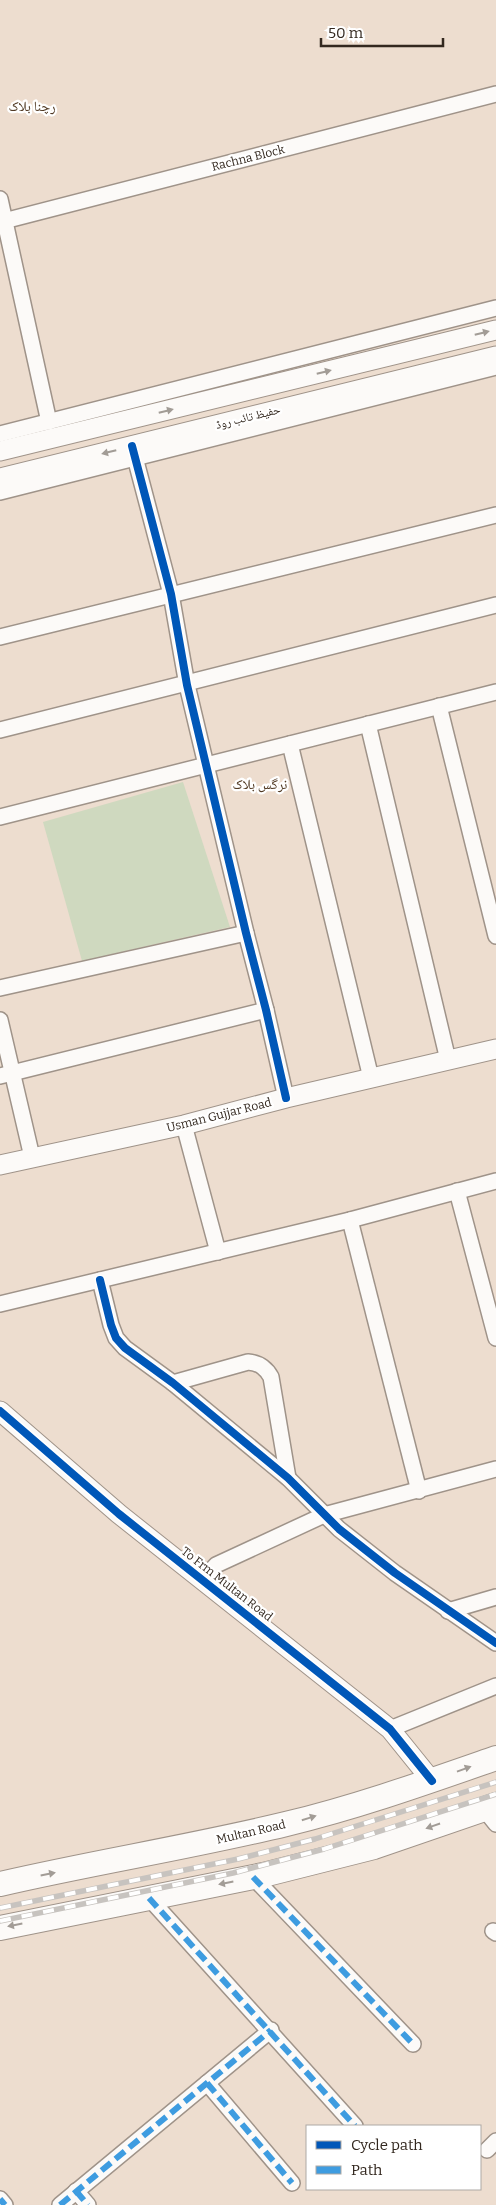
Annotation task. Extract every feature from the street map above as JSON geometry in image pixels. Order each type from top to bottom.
[{"type":"main road","name":"Multan Road","points":[[0,1884],[185,1848],[288,1824],[432,1781],[496,1758]]},
{"type":"main road","points":[[0,1928],[253,1877],[492,1813]]},
{"type":"street","name":"Rachna Block","points":[[3,221],[496,94]]},
{"type":"street","points":[[0,199],[3,221],[49,422]]},
{"type":"street","points":[[0,434],[33,434],[49,422],[496,308]]},
{"type":"street","name":"حفیظ تائب روڈ","points":[[0,452],[33,434],[496,330]]},
{"type":"street","points":[[441,343],[448,368]]},
{"type":"street","name":"حفیظ تائب روڈ","points":[[0,478],[134,452],[496,356]]},
{"type":"street","points":[[0,492],[134,452],[496,367]]},
{"type":"street","points":[[134,452],[171,594],[187,685],[286,1098]]},
{"type":"street","points":[[0,637],[496,515]]},
{"type":"street","points":[[0,730],[187,685],[496,605]]},
{"type":"street","points":[[0,817],[207,767],[496,692]]},
{"type":"street","points":[[440,706],[496,936]]},
{"type":"street","points":[[368,724],[448,1060]]},
{"type":"street","points":[[290,744],[371,1078]]},
{"type":"street","points":[[0,988],[246,933]]},
{"type":"street","points":[[6,1075],[266,1010]]},
{"type":"street","points":[[0,1020],[6,1075],[32,1157]]},
{"type":"street","name":"Usman Gujjar Road","points":[[0,1165],[184,1125],[286,1098],[496,1049]]},
{"type":"street","points":[[184,1125],[218,1252]]},
{"type":"street","points":[[0,1304],[350,1220],[496,1181]]},
{"type":"street","points":[[458,1191],[496,1338]]},
{"type":"street","points":[[350,1220],[419,1491]]},
{"type":"street","points":[[100,1280],[116,1338],[125,1348],[173,1383],[288,1478],[324,1515],[395,1573],[496,1643]]},
{"type":"street","points":[[173,1383],[248,1362],[261,1365],[271,1378],[288,1478]]},
{"type":"street","name":"To Frm Multan Road","points":[[0,1411],[118,1514],[203,1578],[390,1729],[432,1781]]},
{"type":"street","points":[[203,1578],[216,1565],[324,1515],[496,1469]]},
{"type":"street","points":[[448,1611],[496,1596]]},
{"type":"street","points":[[390,1729],[496,1686]]},
{"type":"street","points":[[253,1877],[413,2044]]},
{"type":"street","points":[[149,1898],[271,2030],[355,2125]]},
{"type":"street","points":[[60,2205],[271,2030]]},
{"type":"street","points":[[207,2083],[292,2183]]},
{"type":"street","points":[[76,2191],[88,2205]]},
{"type":"street","points":[[0,2199],[5,2205]]},
{"type":"green space","points":[[183,782],[230,927],[82,961],[43,822]]},
{"type":"railway","points":[[0,1908],[238,1859],[315,1839],[496,1782]]},
{"type":"railway","points":[[0,1921],[233,1873],[324,1849],[496,1794]]},
{"type":"marked path","points":[[253,1877],[413,2044]]},
{"type":"marked path","points":[[149,1898],[354,2125]]},
{"type":"marked path","points":[[60,2205],[271,2030]]},
{"type":"marked path","points":[[207,2083],[292,2183]]},
{"type":"marked path","points":[[76,2191],[88,2205]]},
{"type":"marked path","points":[[0,2199],[5,2205]]},
{"type":"cycle path","points":[[132,446],[171,594],[187,685],[286,1098]]},
{"type":"cycle path","points":[[100,1280],[111,1325],[116,1338],[125,1348],[173,1383],[288,1478],[339,1529],[395,1573],[496,1643]]},
{"type":"cycle path","points":[[0,1411],[119,1514],[390,1729],[432,1781]]},
{"type":"district","name":"رچنا بلاک","points":[[32,106]]},
{"type":"district","name":"نرگس بلاک","points":[[260,784]]}]
